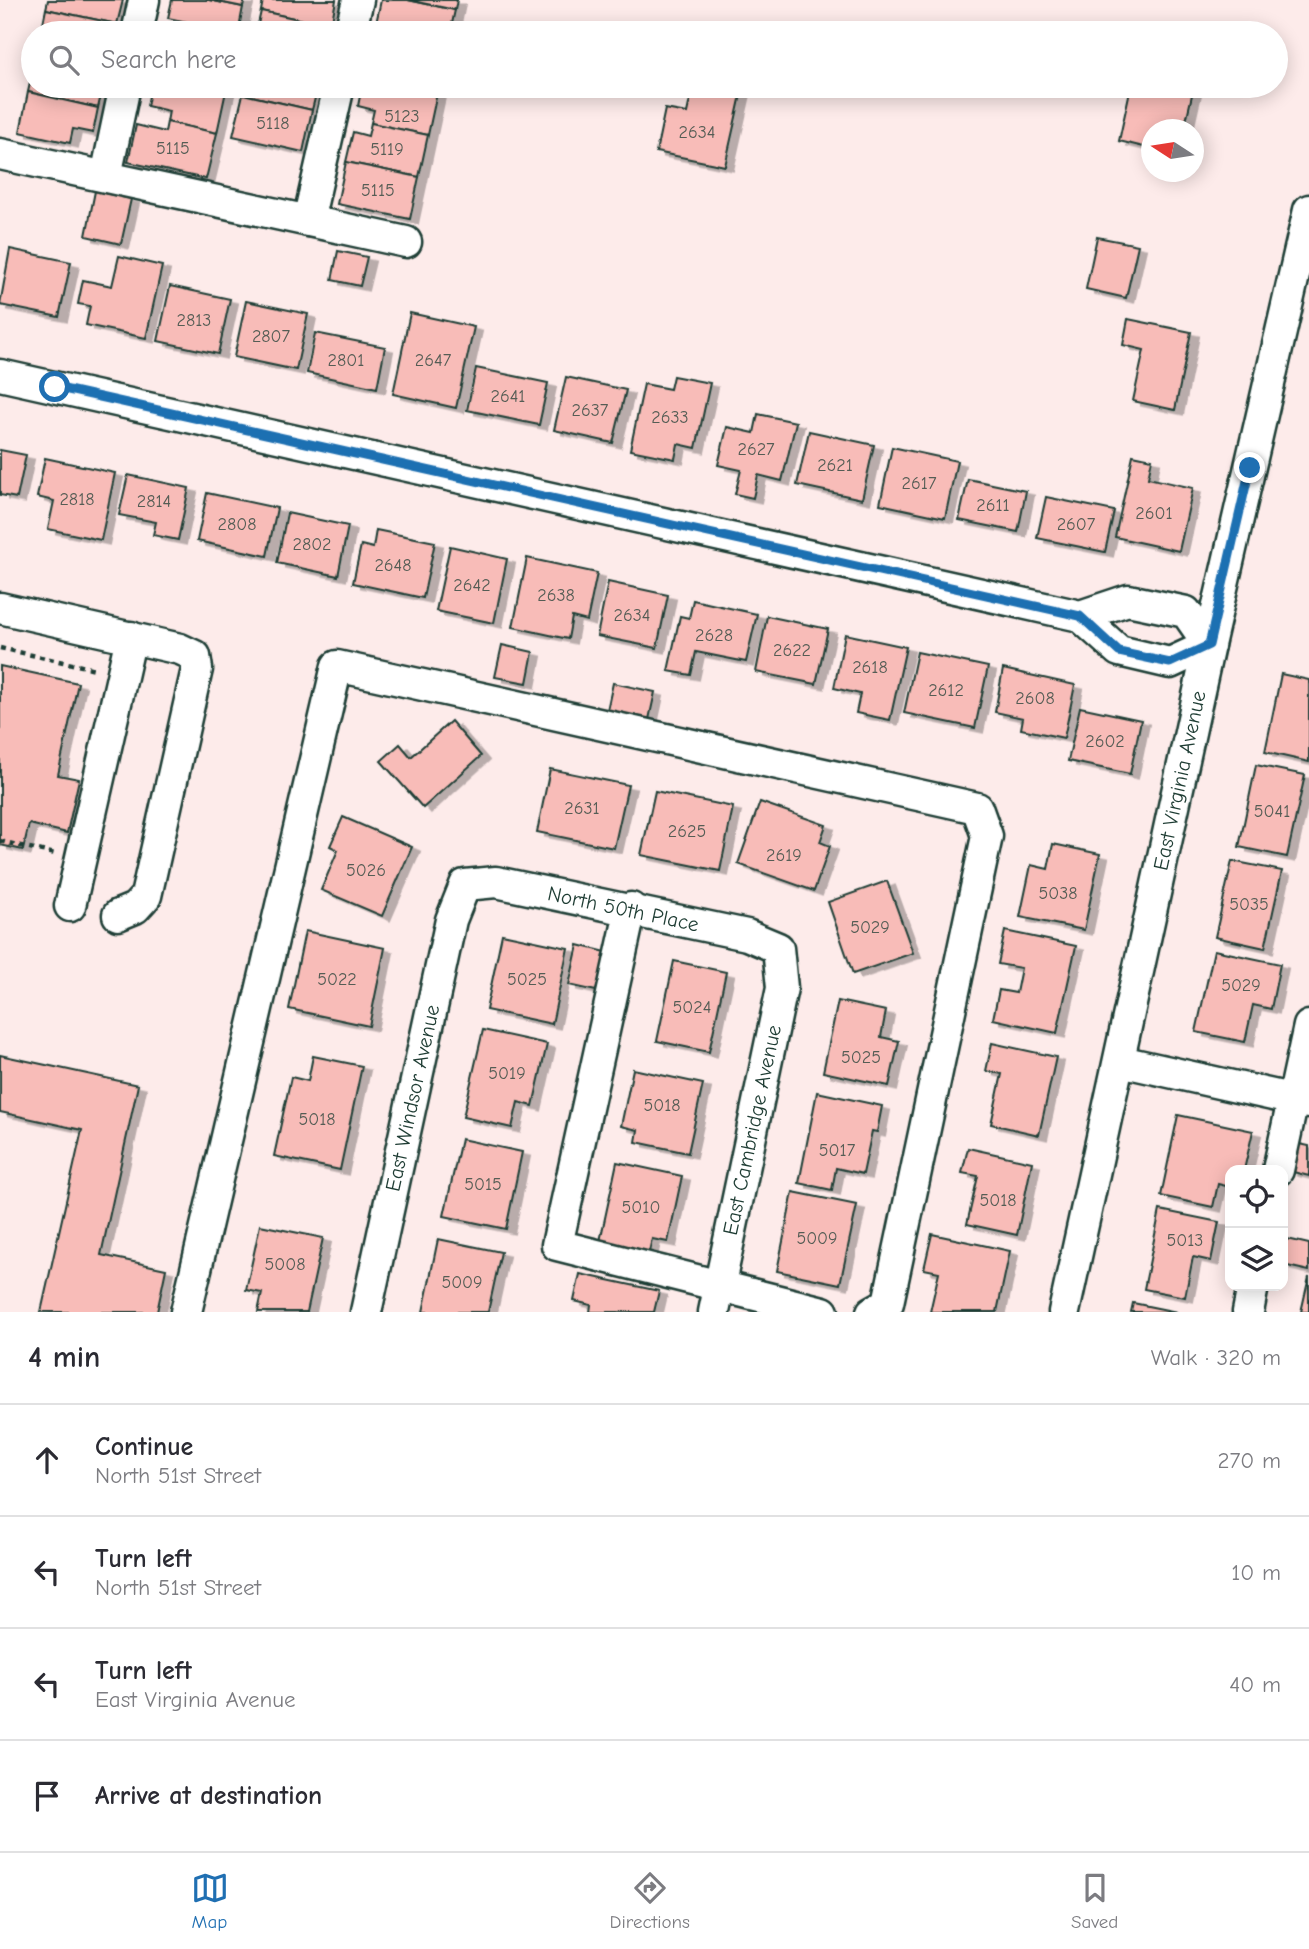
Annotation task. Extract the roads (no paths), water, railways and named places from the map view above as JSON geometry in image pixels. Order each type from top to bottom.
[{"type":"street","points":[[140,21],[144,0]]},
{"type":"street","points":[[353,21],[358,0]]},
{"type":"street","points":[[106,176],[122,98]]},
{"type":"street","points":[[308,221],[336,98]]},
{"type":"street","points":[[0,154],[406,242]]},
{"type":"street","name":"East Virginia Avenue","points":[[1064,1312],[1209,645],[1309,210]]},
{"type":"street","points":[[0,374],[1080,616],[1119,652],[1170,663],[1209,645],[1186,612],[1128,600],[1080,616]]},
{"type":"street","points":[[0,608],[131,637],[195,656],[197,669],[146,896],[135,908],[118,915]]},
{"type":"street","points":[[70,906],[131,637]]},
{"type":"street","points":[[186,1312],[337,666],[976,808],[987,836],[888,1303],[872,1312]]},
{"type":"street","name":"North 50th Place","points":[[465,885],[496,882],[631,908],[747,935],[778,948]]},
{"type":"street","name":"East Windsor Avenue","points":[[366,1312],[451,920],[465,885]]},
{"type":"street","points":[[631,908],[557,1245],[717,1299],[823,1312]]},
{"type":"street","name":"East Cambridge Avenue","points":[[717,1299],[782,988],[778,948]]},
{"type":"street","points":[[1280,1165],[1301,1101],[1309,1026]]},
{"type":"street","points":[[1120,1061],[1301,1101]]},
{"type":"street","points":[[1248,1312],[1252,1291]]}]
